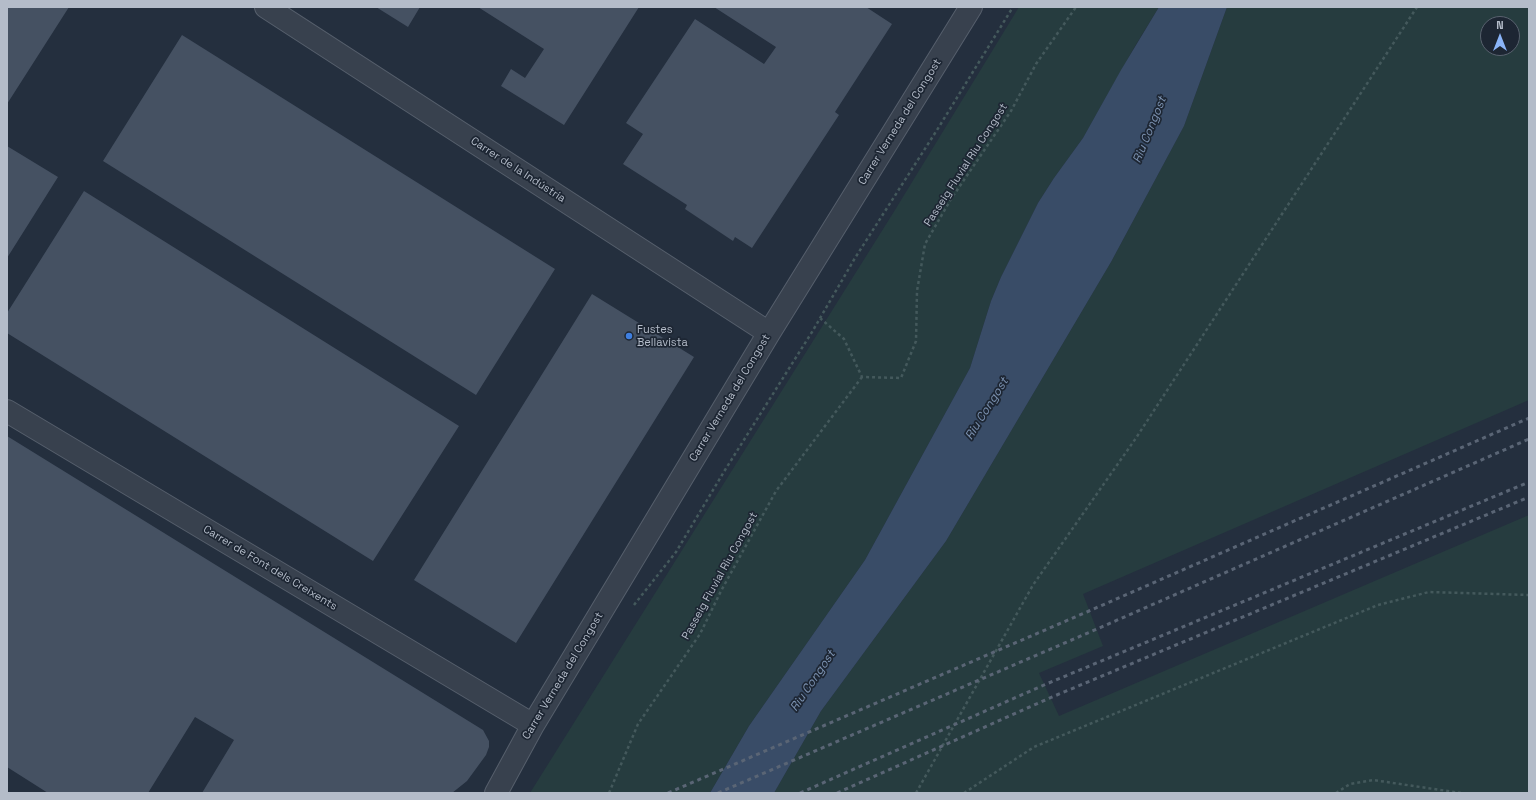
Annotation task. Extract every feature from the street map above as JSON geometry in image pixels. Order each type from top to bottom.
[{"type":"street","name":"Carrer de la Indústria","points":[[266,7],[769,333]]},
{"type":"street","name":"Carrer Verneda del Congost","points":[[496,793],[533,725],[769,333],[971,7]]},
{"type":"street","name":"Carrer de Font dels Creixents","points":[[7,411],[533,725]]},
{"type":"path","points":[[630,611],[676,552],[820,318],[855,258],[937,130],[1013,7]]},
{"type":"path","name":"Passeig Fluvial Riu Congost","points":[[609,793],[638,724],[700,634],[721,591],[776,491],[862,377],[901,378],[916,341],[916,291],[925,244],[951,200],[1012,111],[1036,64],[1076,7]]},
{"type":"path","points":[[916,793],[1033,585],[1136,438],[1417,7]]},
{"type":"path","points":[[820,318],[844,339],[862,377]]},
{"type":"path","points":[[964,793],[1034,748],[1378,605],[1429,592],[1529,595]]},
{"type":"path","points":[[1336,793],[1350,784],[1373,780],[1461,793]]},
{"type":"green space","points":[[1019,7],[1159,7],[1083,138],[1038,203],[1001,277],[991,301],[970,368],[865,560],[749,726],[710,793],[530,793],[895,210]]},
{"type":"green space","points":[[1227,7],[1529,7],[1529,400],[1083,594],[1103,646],[1039,673],[1059,716],[1529,515],[1529,793],[774,793],[821,711],[946,541],[1111,262],[1184,126]]},
{"type":"water","name":"Riu Congost","points":[[1159,7],[1227,7],[1184,126],[1111,262],[946,541],[821,711],[774,793],[710,793],[749,726],[865,560],[970,368],[991,301],[1001,277],[1038,203],[1083,138],[1121,70]]},
{"type":"building","points":[[7,7],[69,7],[7,104]]},
{"type":"building","points":[[376,7],[420,7],[408,27]]},
{"type":"building","points":[[478,7],[639,7],[564,125],[501,86],[511,69],[525,78],[544,49]]},
{"type":"building","points":[[714,7],[866,7],[892,24],[835,112],[839,115],[752,248],[735,237],[733,241],[685,209],[687,205],[623,164],[643,134],[626,123],[695,19],[764,64],[776,47]]},
{"type":"building","points":[[182,35],[555,269],[476,395],[103,161]]},
{"type":"building","points":[[7,146],[58,177],[7,258]]},
{"type":"building","points":[[84,191],[459,426],[373,561],[7,333],[7,313]]},
{"type":"building","points":[[592,294],[694,357],[516,643],[414,580]]},
{"type":"building","points":[[7,436],[483,730],[489,741],[489,747],[486,755],[467,781],[452,793],[202,793],[234,740],[195,717],[148,793],[48,793],[7,767]]},
{"type":"railway","points":[[668,793],[1089,611],[1529,418]]},
{"type":"railway","points":[[718,793],[1097,629],[1529,439]]},
{"type":"railway","points":[[800,793],[1044,685],[1529,482]]},
{"type":"railway","points":[[837,793],[1052,697],[1529,497]]},
{"type":"place","name":"Fustes Bellavista","points":[[629,336]]}]
